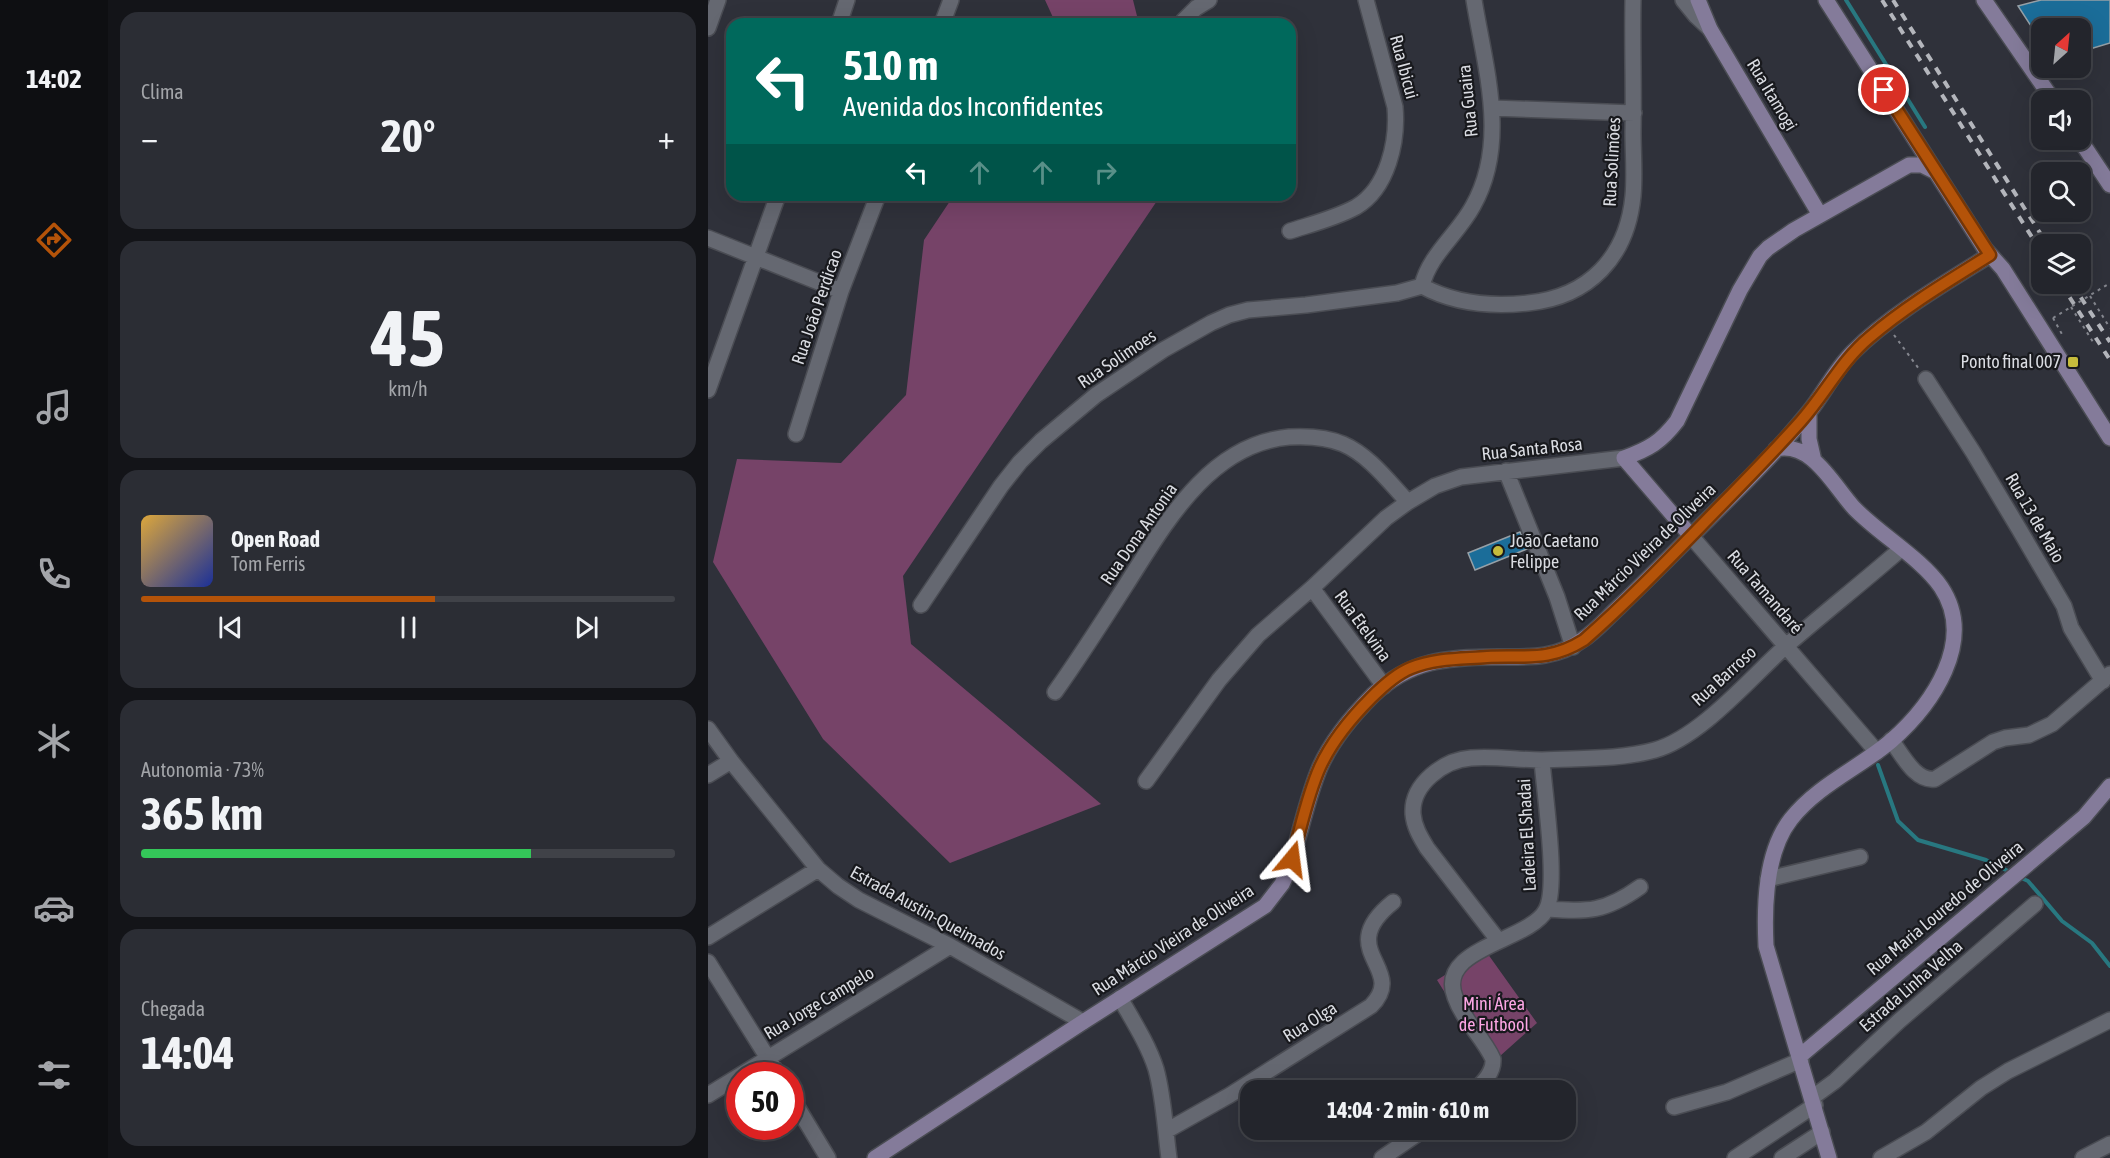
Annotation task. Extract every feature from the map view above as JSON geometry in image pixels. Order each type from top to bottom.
[{"type":"main road","points":[[1698,0],[1710,29]]},
{"type":"main road","points":[[1826,0],[1934,171],[1990,255],[2003,269],[2110,438]]},
{"type":"main road","points":[[1984,0],[2046,90]]},
{"type":"main road","name":"Rua Itamogi","points":[[1710,29],[1820,215]]},
{"type":"main road","points":[[1915,138],[1915,153],[1910,165],[1922,165],[1934,171]]},
{"type":"main road","points":[[2091,150],[2103,161],[2110,185]]},
{"type":"main road","name":"Rua Santa Rosa","points":[[1624,458],[1664,437],[1677,421],[1740,290],[1760,256],[1776,242],[1820,215],[1910,165]]},
{"type":"main road","name":"Rua Márcio Vieira de Oliveira","points":[[875,1158],[1265,906],[1274,896],[1288,871],[1309,800],[1324,760],[1348,723],[1384,686],[1410,668],[1434,661],[1494,657],[1535,658],[1573,647],[1595,630],[1776,449],[1809,412],[1839,368],[1852,354],[1887,324],[1947,281],[1990,255]]},
{"type":"main road","points":[[1809,412],[1809,439],[1814,461]]},
{"type":"main road","points":[[1776,449],[1792,448],[1814,461],[1858,512],[1927,571],[1941,588],[1952,610],[1956,636],[1949,662],[1938,683],[1914,716],[1891,740],[1828,785],[1790,820],[1781,836],[1768,879],[1764,920],[1766,946],[1814,1101],[1829,1158]]},
{"type":"main road","name":"Rua Tamandaré","points":[[1624,458],[1691,536]]},
{"type":"main road","name":"Rua Maria Louredo de Oliveira","points":[[1800,1058],[2084,817],[2110,786]]},
{"type":"street","points":[[708,28],[718,0]]},
{"type":"street","points":[[841,18],[847,0]]},
{"type":"street","points":[[944,18],[951,0]]},
{"type":"street","points":[[1186,18],[1209,0]]},
{"type":"street","name":"Rua Ibicui","points":[[1290,231],[1338,215],[1363,202],[1379,183],[1390,156],[1397,124],[1395,107],[1366,0]]},
{"type":"street","name":"Rua Guaira","points":[[1422,286],[1430,264],[1462,225],[1485,180],[1491,155],[1494,129],[1492,108],[1474,0]]},
{"type":"street","name":"Rua Solimões","points":[[1422,286],[1438,295],[1466,303],[1515,304],[1544,301],[1568,295],[1588,283],[1604,266],[1615,251],[1629,215],[1633,196],[1633,0]]},
{"type":"street","name":"Rua Itamogi","points":[[1683,0],[1710,29]]},
{"type":"street","points":[[1492,108],[1634,113]]},
{"type":"street","points":[[708,390],[776,201]]},
{"type":"street","name":"Rua João Perdicao","points":[[796,434],[841,291],[876,201]]},
{"type":"street","points":[[708,238],[841,291]]},
{"type":"street","name":"Rua Solimoes","points":[[921,604],[1001,486],[1020,462],[1041,441],[1096,395],[1163,350],[1211,323],[1248,310],[1397,294],[1422,286]]},
{"type":"street","name":"Rua 13 de Maio","points":[[1926,379],[2019,529],[2064,606],[2072,628],[2107,677]]},
{"type":"street","name":"Rua Dona Antonia","points":[[1055,692],[1157,536],[1180,505],[1197,485],[1245,448],[1276,438],[1300,436],[1323,438],[1344,445],[1363,457],[1408,502]]},
{"type":"street","name":"Rua Santa Rosa","points":[[1146,781],[1219,680],[1258,634],[1312,588],[1386,518],[1408,502],[1435,486],[1461,477],[1624,458]]},
{"type":"street","points":[[1506,471],[1557,597],[1573,647]]},
{"type":"street","name":"Rua Tamandaré","points":[[1691,536],[1876,752]]},
{"type":"street","name":"Rua Barroso","points":[[1542,760],[1627,756],[1657,750],[1682,737],[1706,720],[1786,646],[1901,549]]},
{"type":"street","name":"Rua Etelvina","points":[[1312,588],[1384,686]]},
{"type":"street","points":[[1891,740],[1916,772],[1929,780],[1935,779],[1993,742],[2029,735],[2047,727],[2107,677]]},
{"type":"street","name":"Estrada Austin-Queimados","points":[[708,729],[818,869],[838,886],[859,900],[950,946],[1083,1022]]},
{"type":"street","name":"Ladeira El Shadai","points":[[1470,758],[1542,760],[1551,897],[1547,909],[1539,920],[1527,928],[1498,940],[1440,866],[1418,832],[1413,814],[1415,796],[1424,783],[1452,763],[1470,758]]},
{"type":"street","points":[[708,775],[731,761]]},
{"type":"street","points":[[1768,879],[1860,857]]},
{"type":"street","points":[[708,937],[818,869]]},
{"type":"street","points":[[1547,909],[1573,911],[1608,907],[1640,887]]},
{"type":"street","name":"Rua Olga","points":[[1166,1131],[1230,1095],[1378,999],[1383,991],[1383,981],[1368,947],[1368,935],[1372,924],[1381,912],[1393,902]]},
{"type":"street","name":"Estrada Linha Velha","points":[[1735,1158],[1814,1101],[1899,1021],[2036,904]]},
{"type":"street","points":[[1484,1080],[1494,1066],[1493,1059],[1458,1004],[1452,984],[1459,966],[1466,959],[1498,940]]},
{"type":"street","name":"Rua Jorge Campelo","points":[[708,1095],[950,946]]},
{"type":"street","points":[[708,963],[771,1062]]},
{"type":"street","points":[[1120,998],[1150,1053],[1156,1069],[1169,1158]]},
{"type":"street","points":[[1881,1158],[1926,1132],[1981,1088],[2008,1071],[2110,1020]]},
{"type":"street","points":[[1674,1107],[1727,1092],[1800,1058]]},
{"type":"street","points":[[804,1118],[828,1158]]},
{"type":"street","points":[[1782,1158],[1822,1132]]},
{"type":"street","points":[[1382,1158],[1408,1140]]},
{"type":"street","points":[[2083,1158],[2110,1144]]},
{"type":"path","points":[[2053,318],[2110,283]]},
{"type":"path","points":[[2090,296],[2110,327]]},
{"type":"path","points":[[2071,307],[2093,342]]},
{"type":"path","points":[[1887,324],[1912,359]]},
{"type":"green space","points":[[1045,0],[1133,0],[1138,18],[1053,18]]},
{"type":"green space","points":[[950,201],[1157,201],[903,576],[911,644],[1101,804],[950,863],[823,739],[713,562],[737,459],[841,463],[906,395],[924,240]]},
{"type":"green space","name":"Mini Área de Futbool","points":[[1485,950],[1537,1023],[1490,1065],[1437,980]]},
{"type":"building","points":[[2041,0],[2110,0],[2110,43],[2091,49],[2091,18],[2031,18],[2031,26],[2018,6]]},
{"type":"building","name":"João Caetano Felippe","points":[[1520,532],[1527,549],[1475,570],[1468,553]]},
{"type":"waterway","points":[[1846,0],[1925,127]]},
{"type":"waterway","points":[[1878,765],[1898,821],[1918,840],[1986,860],[2012,873]]},
{"type":"waterway","points":[[2019,877],[2028,881],[2062,921],[2092,943],[2110,966]]},
{"type":"railway","points":[[1882,0],[2031,236]]},
{"type":"railway","points":[[1893,0],[2041,234]]},
{"type":"railway","points":[[2067,294],[2110,360]]},
{"type":"railway","points":[[2079,294],[2110,342]]},
{"type":"place","name":"Ponto final 007","points":[[2073,362]]},
{"type":"place","name":"João Caetano Felippe","points":[[1498,551]]},
{"type":"route","points":[[1292,859],[1320,767],[1348,723],[1384,686],[1410,668],[1434,661],[1494,657],[1535,658],[1557,653],[1584,640],[1648,580],[1776,449],[1809,412],[1839,368],[1870,336],[1947,281],[1990,255],[1884,90]]}]
